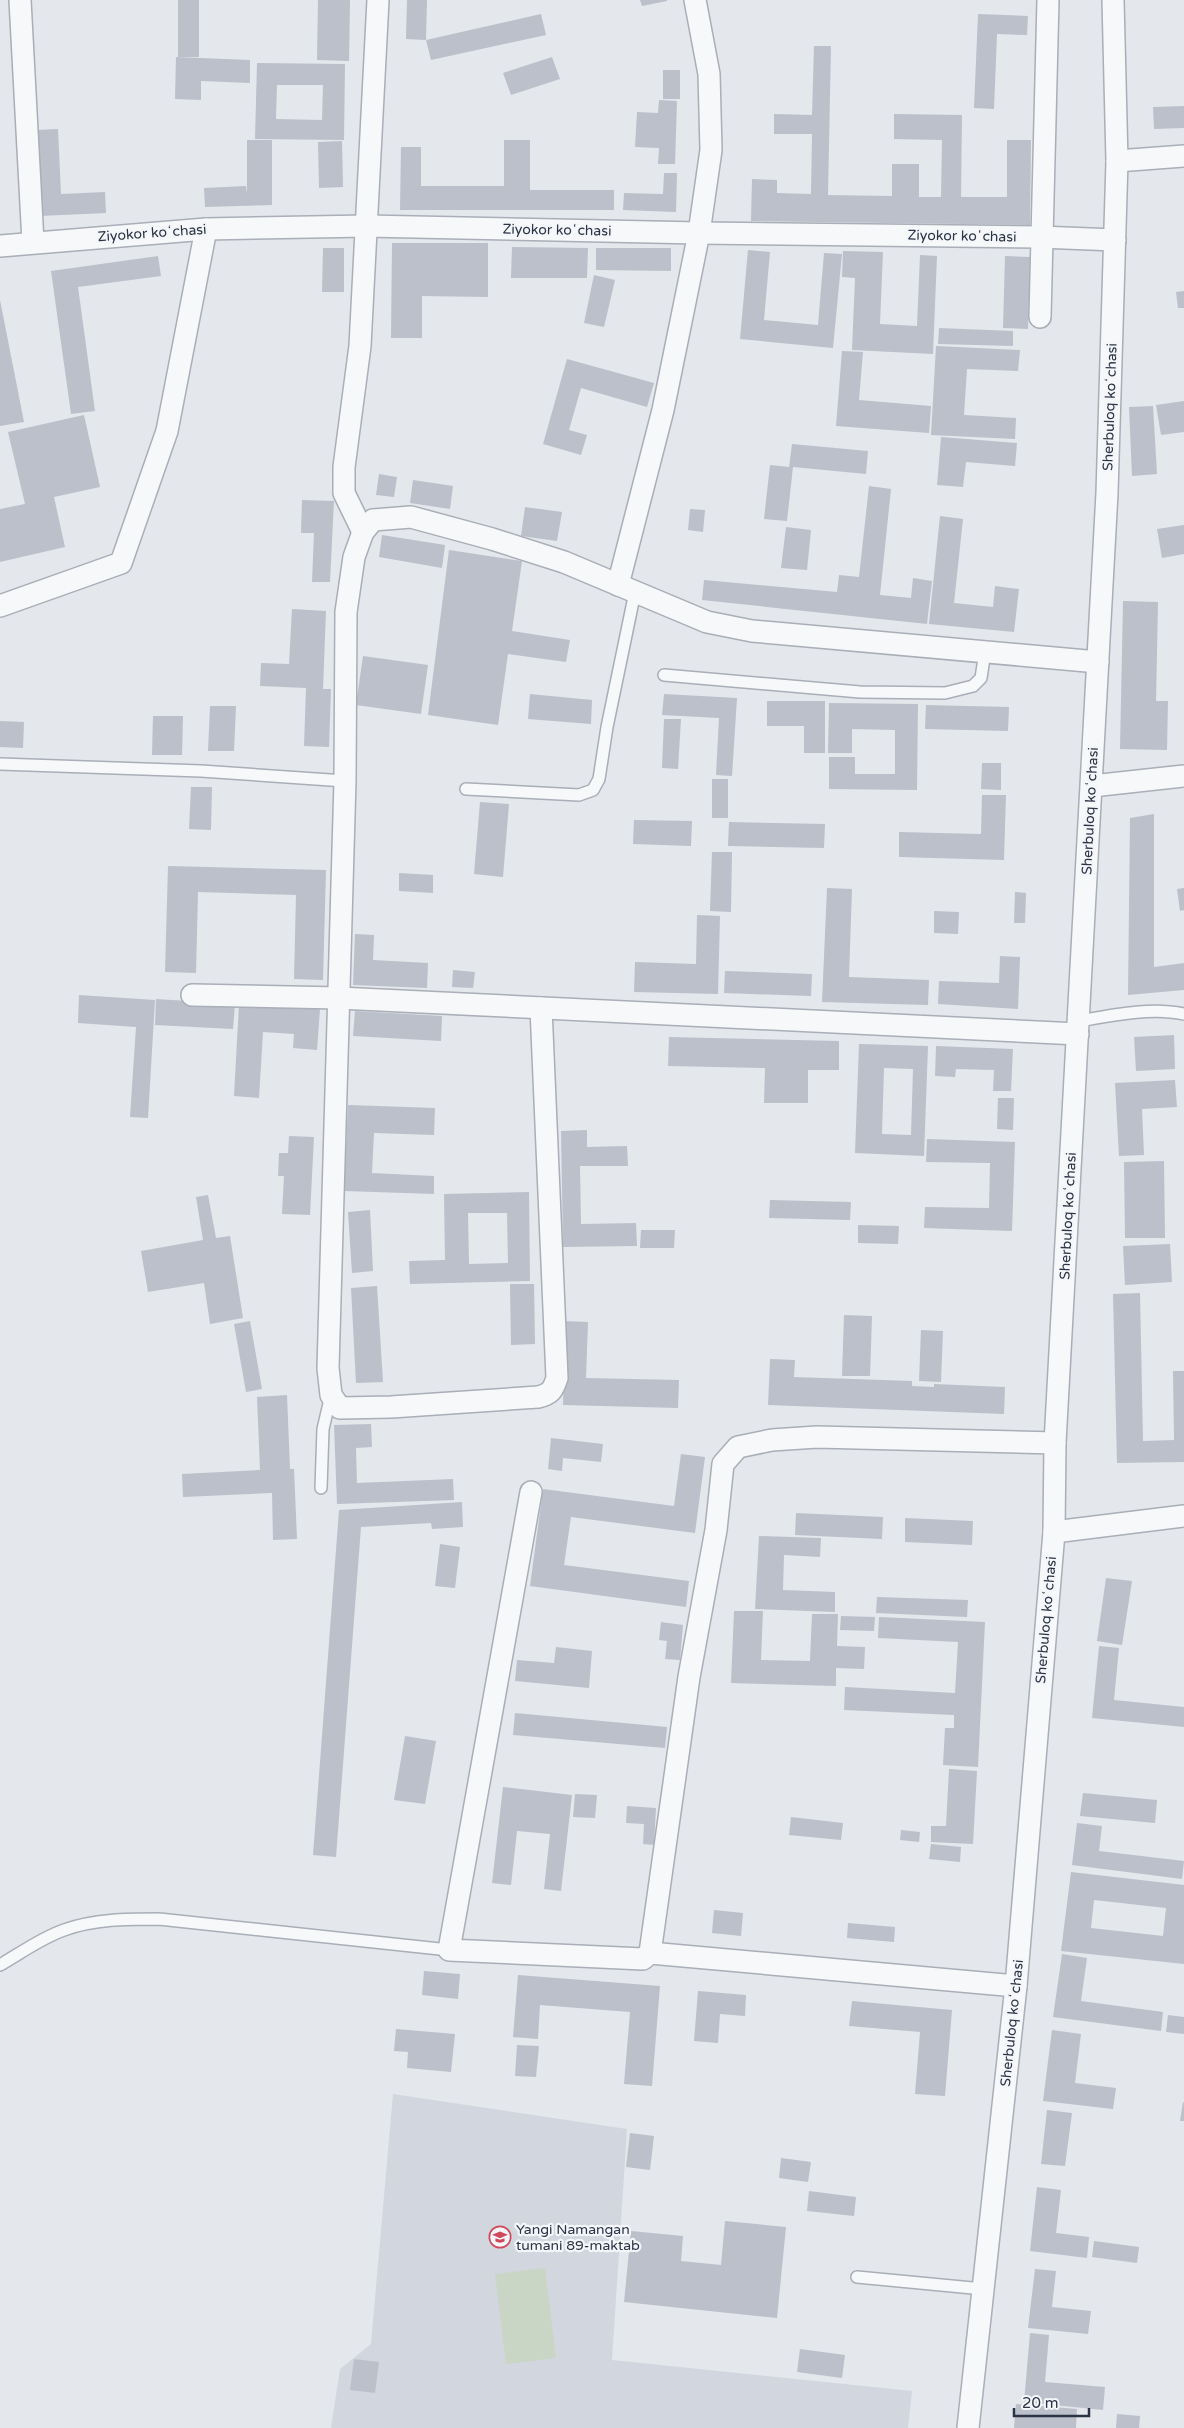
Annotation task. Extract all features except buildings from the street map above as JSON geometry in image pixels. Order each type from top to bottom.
[{"type":"street","points":[[20,0],[33,242]]},
{"type":"street","points":[[363,532],[344,493],[344,467],[360,346],[378,0]]},
{"type":"street","points":[[626,588],[699,233],[711,150],[709,74],[695,0]]},
{"type":"street","points":[[1040,317],[1040,237],[1048,0]]},
{"type":"street","name":"Sherbuloq koʻchasi","points":[[968,2428],[1016,1986],[1054,1532],[1055,1443],[1107,493],[1117,161],[1113,0]]},
{"type":"street","points":[[1117,161],[1184,156]]},
{"type":"street","name":"Ziyokor koʻchasi","points":[[0,246],[206,229],[367,226],[699,233],[1040,237],[1115,240]]},
{"type":"street","points":[[0,606],[121,563],[167,432],[206,229]]},
{"type":"street","points":[[540,1008],[557,1378],[553,1390],[538,1397],[391,1407],[340,1408],[331,1395],[328,1368],[345,781],[346,612],[354,557],[363,532],[373,520],[412,517],[492,539],[564,562],[707,622],[752,631],[1098,662]]},
{"type":"street","points":[[1092,786],[1184,776]]},
{"type":"street","points":[[192,995],[339,998],[540,1008],[1079,1028]]},
{"type":"street","points":[[650,1954],[689,1677],[716,1530],[723,1464],[738,1447],[772,1440],[817,1437],[1055,1443]]},
{"type":"street","points":[[531,1492],[449,1950],[643,1959],[650,1954],[1016,1986]]},
{"type":"street","points":[[1054,1532],[1184,1516]]},
{"type":"lane","points":[[466,788],[579,795],[593,790],[599,779],[626,588]]},
{"type":"lane","points":[[664,676],[860,692],[945,693],[973,686],[981,678],[985,652]]},
{"type":"lane","points":[[0,764],[201,771],[345,781]]},
{"type":"lane","points":[[1079,1028],[1111,1016],[1168,1010],[1184,1014]]},
{"type":"lane","points":[[321,1488],[323,1429],[331,1395]]},
{"type":"lane","points":[[0,1965],[42,1940],[65,1930],[118,1920],[159,1919],[449,1950]]},
{"type":"lane","points":[[857,2277],[983,2289]]},
{"type":"shaded area","name":"Yangi Namangan tumani 89-maktab","points":[[393,2094],[627,2129],[612,2360],[912,2391],[908,2428],[331,2428],[340,2369],[371,2344]]},
{"type":"green space","points":[[545,2268],[556,2358],[506,2364],[495,2274]]},
{"type":"place","name":"Yangi Namangan tumani 89-maktab","points":[[500,2237]]}]
